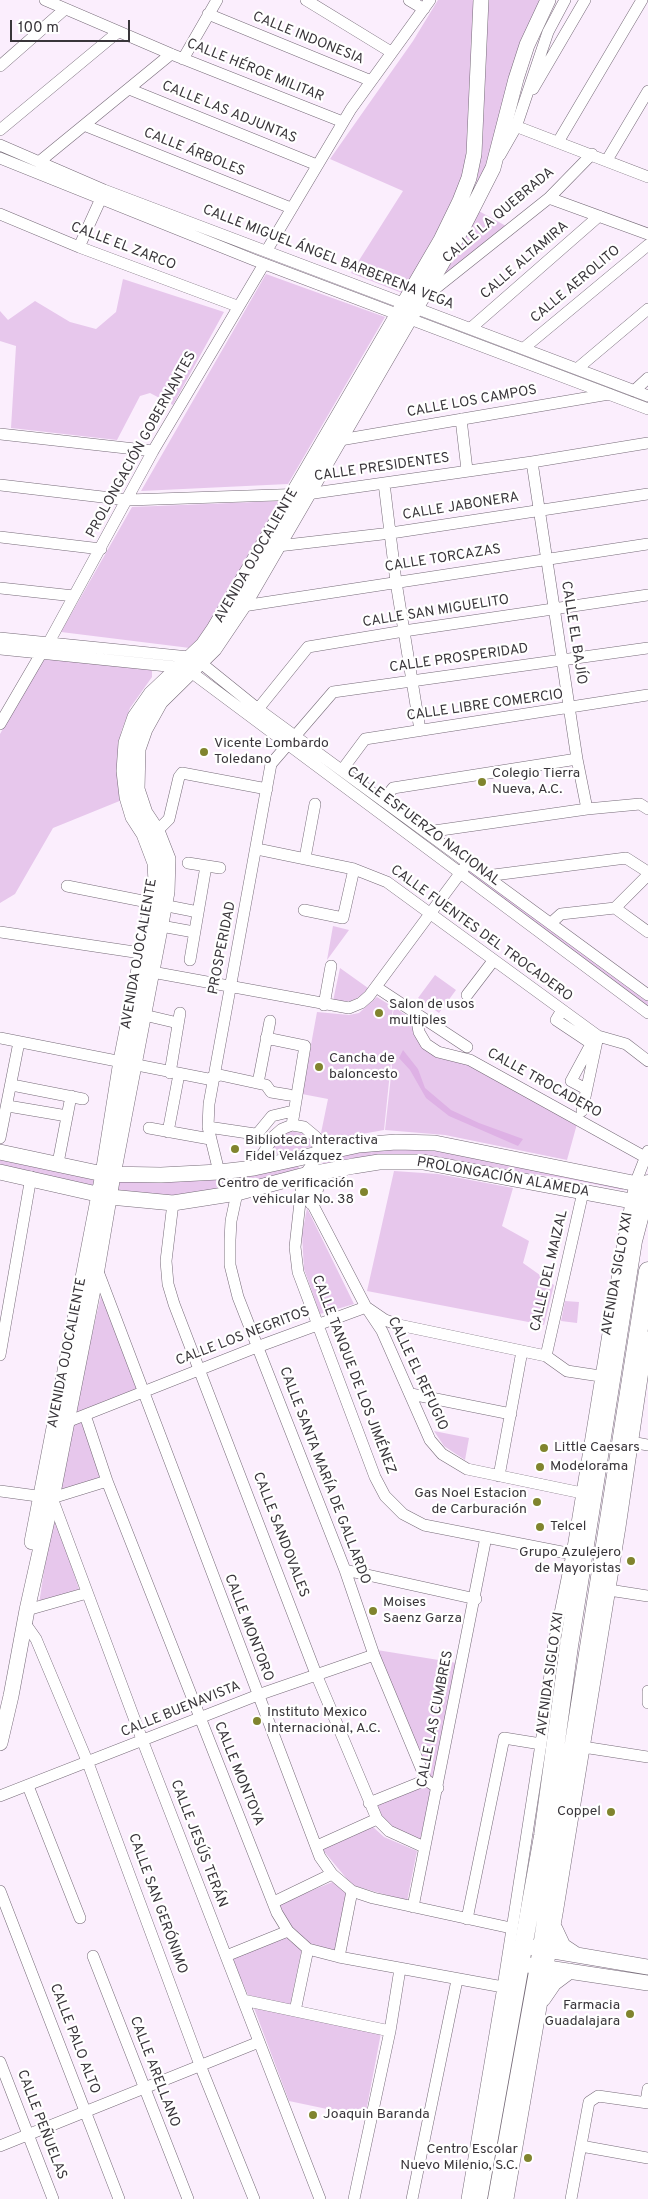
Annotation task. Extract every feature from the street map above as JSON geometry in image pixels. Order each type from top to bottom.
[{"type":"highway","name":"AVENIDA SIGLO XXI","points":[[541,1956],[545,1767],[569,1646],[594,1461],[633,1242],[636,1201],[643,1184]]},
{"type":"highway","name":"AVENIDA SIGLO XXI","points":[[497,2199],[512,2148],[502,2075],[541,1956],[614,1526],[627,1441],[648,1271]]},
{"type":"highway","name":"AVENIDA SIGLO XXI","points":[[478,2199],[521,1964],[541,1956]]},
{"type":"highway","points":[[502,2075],[537,2038]]},
{"type":"main road","name":"AVENIDA OJOCALIENTE","points":[[127,1063],[144,1015],[161,926],[155,863],[144,834],[133,817],[127,797],[124,771],[125,753],[135,717],[151,694],[214,649],[243,606],[278,546],[300,494],[340,440],[410,308],[469,178],[474,154],[481,0]]},
{"type":"main road","name":"AVENIDA OJOCALIENTE","points":[[0,1743],[108,1174],[127,1063],[142,953],[169,874],[168,859],[157,832],[145,813],[137,790],[138,749],[145,729],[160,702],[190,665],[300,494],[493,168],[510,124],[527,45],[548,0]]},
{"type":"main road","name":"PROLONGACIÓN ALAMEDA","points":[[0,1152],[108,1174],[219,1172],[254,1168],[359,1145],[396,1142],[435,1143],[643,1184]]},
{"type":"main road","name":"PROLONGACIÓN ALAMEDA","points":[[0,1172],[104,1195],[173,1204],[304,1180],[324,1172],[379,1162],[423,1162],[636,1201]]},
{"type":"main road","points":[[312,1202],[317,1184],[324,1172]]},
{"type":"main road","name":"AVENIDA OJOCALIENTE","points":[[0,1704],[46,1497],[67,1422],[98,1269],[104,1195]]},
{"type":"main road","points":[[555,1929],[563,1946],[579,1956]]},
{"type":"main road","points":[[541,1956],[579,1956],[648,1967]]},
{"type":"main road","points":[[541,1956],[570,1971],[648,1983]]},
{"type":"main road","points":[[543,1999],[554,1983],[570,1971]]},
{"type":"street","name":"CALLE HÉROE MILITAR","points":[[45,0],[183,59],[343,122]]},
{"type":"street","points":[[183,59],[218,0]]},
{"type":"street","points":[[306,0],[391,52]]},
{"type":"street","points":[[267,250],[369,80],[427,4],[409,0]]},
{"type":"street","name":"AVENIDA OJOCALIENTE","points":[[510,124],[522,108],[548,32],[565,0]]},
{"type":"street","points":[[522,108],[585,0]]},
{"type":"street","points":[[558,142],[642,0]]},
{"type":"street","points":[[0,66],[66,9]]},
{"type":"street","name":"CALLE INDONESIA","points":[[208,14],[369,80]]},
{"type":"street","points":[[0,130],[118,32]]},
{"type":"street","points":[[39,162],[86,126],[171,54]]},
{"type":"street","name":"CALLE LAS ADJUNTAS","points":[[129,89],[317,165]]},
{"type":"street","points":[[607,160],[648,91]]},
{"type":"street","points":[[510,124],[648,177]]},
{"type":"street","name":"CALLE ÁRBOLES","points":[[86,126],[291,208]]},
{"type":"street","name":"CALLE MIGUEL ÁNGEL BARBERENA VEGA","points":[[0,145],[39,162],[102,195],[264,264],[471,328],[648,396]]},
{"type":"street","name":"CALLE LA QUEBRADA","points":[[410,308],[549,198],[592,154]]},
{"type":"street","name":"CALLE MIGUEL ÁNGEL BARBERENA VEGA","points":[[0,158],[102,195],[267,250],[410,308],[609,394],[648,408]]},
{"type":"street","points":[[79,247],[102,195]]},
{"type":"street","points":[[549,198],[648,234]]},
{"type":"street","name":"CALLE EL ZARCO","points":[[0,214],[79,247],[237,306]]},
{"type":"street","name":"CALLE ALTAMIRA","points":[[471,328],[599,216]]},
{"type":"street","name":"CALLE AEROLITO","points":[[524,348],[648,244]]},
{"type":"street","name":"PROLONGACIÓN GOBERNANTES","points":[[49,642],[153,451],[237,306],[264,264]]},
{"type":"street","points":[[578,368],[648,310]]},
{"type":"street","points":[[634,391],[648,378]]},
{"type":"street","name":"CALLE LOS CAMPOS","points":[[340,440],[609,394]]},
{"type":"street","points":[[461,419],[467,470]]},
{"type":"street","points":[[0,434],[153,451]]},
{"type":"street","name":"CALLE PRESIDENTES","points":[[0,485],[128,500],[300,494],[532,462],[648,443]]},
{"type":"street","name":"CALLE EL BAJÍO","points":[[532,462],[561,660],[570,708],[576,759],[587,809]]},
{"type":"street","points":[[384,483],[396,582],[420,730]]},
{"type":"street","name":"CALLE JABONERA","points":[[278,546],[391,533],[648,494]]},
{"type":"street","points":[[0,537],[101,548]]},
{"type":"street","name":"CALLE TORCAZAS","points":[[243,606],[648,544]]},
{"type":"street","points":[[0,588],[74,596]]},
{"type":"street","name":"CALLE SAN MIGUELITO","points":[[258,709],[308,647],[648,595]]},
{"type":"street","points":[[0,638],[49,642],[190,665]]},
{"type":"street","name":"CALLE PROSPERIDAD","points":[[292,742],[333,692],[648,648]]},
{"type":"street","points":[[0,649],[190,665]]},
{"type":"street","points":[[0,724],[42,652]]},
{"type":"street","name":"CALLE ESFUERZO NACIONAL","points":[[190,665],[258,709],[292,742],[342,770],[648,995]]},
{"type":"street","name":"CALLE ESFUERZO NACIONAL","points":[[190,665],[292,742],[459,874],[648,1013]]},
{"type":"street","name":"CALLE LIBRE COMERCIO","points":[[342,770],[365,739],[648,695]]},
{"type":"street","name":"PROSPERIDAD","points":[[219,1172],[208,1127],[209,1104],[257,849],[266,789],[272,764],[292,742]]},
{"type":"street","points":[[384,801],[393,788],[576,759]]},
{"type":"street","points":[[157,832],[169,819],[182,773],[266,789]]},
{"type":"street","points":[[305,858],[315,804]]},
{"type":"street","points":[[426,832],[587,809],[640,804],[648,809]]},
{"type":"street","name":"CALLE FUENTES DEL TROCADERO","points":[[257,849],[354,869],[387,882],[562,1010],[595,1042],[626,1044],[648,1061]]},
{"type":"street","points":[[486,876],[626,858],[648,874],[615,908],[561,914],[551,923]]},
{"type":"street","points":[[152,972],[324,1005],[349,1008],[361,1004],[376,987],[468,862]]},
{"type":"street","points":[[188,863],[220,868]]},
{"type":"street","points":[[190,960],[206,866]]},
{"type":"street","points":[[304,910],[343,918],[354,869]]},
{"type":"street","points":[[67,886],[198,912]]},
{"type":"street","points":[[615,908],[648,932]]},
{"type":"street","points":[[161,926],[194,932]]},
{"type":"street","points":[[0,932],[142,953]]},
{"type":"street","points":[[467,995],[493,961]]},
{"type":"street","points":[[324,1005],[332,966]]},
{"type":"street","points":[[376,987],[416,1016],[467,1047]]},
{"type":"street","points":[[144,1015],[179,1018],[168,1132]]},
{"type":"street","name":"CALLE TROCADERO","points":[[416,1016],[419,1032],[426,1044],[438,1052],[470,1060],[647,1154]]},
{"type":"street","points":[[258,1083],[270,1021]]},
{"type":"street","points":[[0,1038],[208,1079],[220,1075],[266,1085],[271,1092],[289,1095]]},
{"type":"street","points":[[266,1038],[305,1046],[292,1125]]},
{"type":"street","points":[[0,1138],[8,1106],[19,1042]]},
{"type":"street","points":[[582,1111],[595,1042]]},
{"type":"street","points":[[586,1089],[571,1081],[595,1042]]},
{"type":"street","points":[[12,1085],[83,1099]]},
{"type":"street","points":[[58,1163],[71,1096]]},
{"type":"street","points":[[8,1106],[67,1116]]},
{"type":"street","points":[[208,1127],[255,1134],[272,1116],[293,1111]]},
{"type":"street","points":[[254,1168],[274,1136],[282,1129],[292,1125],[304,1128],[316,1137],[319,1153],[304,1180]]},
{"type":"street","points":[[149,1128],[210,1139]]},
{"type":"street","name":"AVENIDA SIGLO XXI","points":[[643,1184],[647,1154]]},
{"type":"street","points":[[0,1355],[31,1178]]},
{"type":"street","name":"CALLE EL REFUGIO","points":[[304,1180],[312,1202],[366,1306],[382,1331],[430,1440],[442,1454],[467,1469],[582,1493]]},
{"type":"street","name":"CALLE TANQUE DE LOS JIMÉNEZ","points":[[304,1180],[295,1259],[302,1289],[375,1477],[385,1496],[403,1514],[424,1525],[572,1554]]},
{"type":"street","name":"CALLE DEL MAIZAL","points":[[546,1356],[583,1192]]},
{"type":"street","name":"CALLE SANTA MARÍA DE GALLARDO","points":[[237,1193],[231,1221],[230,1265],[238,1297],[345,1570],[374,1655],[426,1780]]},
{"type":"street","name":"AVENIDA SIGLO XXI","points":[[467,2199],[502,2075],[503,1987],[511,1928],[545,1767],[541,1744],[554,1643],[582,1493],[594,1461],[600,1376],[636,1201]]},
{"type":"street","name":"CALLE SANDOVALES","points":[[173,1204],[166,1262],[168,1284],[316,1674],[376,1819],[389,1831],[424,1847]]},
{"type":"street","name":"CALLE MONTORO","points":[[98,1269],[320,1857],[332,1874],[352,1891],[412,1907],[511,1928]]},
{"type":"street","points":[[366,1306],[385,1320],[399,1325],[546,1356],[567,1371],[600,1376]]},
{"type":"street","name":"CALLE LOS NEGRITOS","points":[[67,1422],[366,1306]]},
{"type":"street","name":"AVENIDA SIGLO XXI","points":[[627,1441],[645,1377],[648,1337]]},
{"type":"street","points":[[499,1476],[522,1351]]},
{"type":"street","points":[[411,1394],[511,1414]]},
{"type":"street","name":"CALLE MONTOYA","points":[[85,1415],[107,1481],[200,1718],[277,1913],[288,1930],[308,1949],[400,1969],[503,1987]]},
{"type":"street","points":[[627,1441],[648,1445]]},
{"type":"street","points":[[0,1491],[46,1497],[107,1481]]},
{"type":"street","name":"CALLE JESÚS TERÁN","points":[[46,1497],[87,1593],[320,2199]]},
{"type":"street","name":"AVENIDA SIGLO XXI","points":[[508,2199],[512,2148],[537,2038],[543,1999],[541,1956],[555,1929],[608,1590],[614,1526]]},
{"type":"street","name":"CALLE LAS CUMBRES","points":[[412,1907],[476,1599],[486,1537]]},
{"type":"street","points":[[345,1570],[476,1599]]},
{"type":"street","points":[[608,1590],[648,1596]]},
{"type":"street","points":[[25,1616],[87,1593]]},
{"type":"street","name":"CALLE SAN GERÓNIMO","points":[[25,1616],[88,1763],[200,2065],[254,2199]]},
{"type":"street","name":"CALLE BUENAVISTA","points":[[0,1796],[143,1742],[258,1695],[374,1655]]},
{"type":"street","points":[[648,1691],[648,1703]]},
{"type":"street","points":[[467,1918],[504,1738],[541,1744]]},
{"type":"street","points":[[583,1747],[648,1757]]},
{"type":"street","points":[[369,1803],[426,1780],[438,1788]]},
{"type":"street","points":[[28,1786],[80,1918]]},
{"type":"street","points":[[317,1846],[376,1819]]},
{"type":"street","points":[[274,1902],[332,1874]]},
{"type":"street","name":"CALLE PALO ALTO","points":[[0,1891],[119,2199]]},
{"type":"street","points":[[339,1957],[352,1891]]},
{"type":"street","points":[[226,1956],[288,1930]]},
{"type":"street","points":[[295,2012],[308,1949]]},
{"type":"street","name":"CALLE ARELLANO","points":[[93,1956],[188,2199]]},
{"type":"street","points":[[354,2199],[390,2031],[400,1969]]},
{"type":"street","points":[[412,2199],[457,1980]]},
{"type":"street","points":[[243,2000],[390,2031]]},
{"type":"street","points":[[0,2146],[259,2042]]},
{"type":"street","name":"CALLE PEÑUELAS","points":[[0,2062],[53,2199]]},
{"type":"street","points":[[571,2199],[588,2102],[598,2096],[647,2103],[648,2089]]},
{"type":"street","points":[[580,2146],[648,2158]]},
{"type":"shaded area","points":[[438,0],[475,0],[469,144],[460,191],[402,293],[351,273],[403,191],[330,159],[413,41]]},
{"type":"shaded area","points":[[487,0],[542,0],[482,180],[468,207],[477,180],[482,149]]},
{"type":"shaded area","points":[[477,210],[506,226],[437,283]]},
{"type":"shaded area","points":[[266,274],[385,317],[288,484],[141,491]]},
{"type":"shaded area","points":[[123,279],[224,312],[173,405],[150,393],[140,396],[117,440],[11,428],[16,346],[0,341],[0,311],[8,320],[35,301],[70,322],[96,329],[116,312]]},
{"type":"shaded area","points":[[280,501],[210,628],[190,648],[61,632],[132,507]]},
{"type":"shaded area","points":[[43,658],[149,668],[152,671],[152,677],[130,708],[121,732],[118,761],[122,800],[53,828],[15,894],[0,903],[0,734]]},
{"type":"shaded area","points":[[469,868],[648,999],[648,1008],[464,874]]},
{"type":"shaded area","points":[[333,926],[349,930],[327,960]]},
{"type":"shaded area","points":[[340,968],[368,988],[361,996],[351,1001],[333,1001]]},
{"type":"shaded area","points":[[435,975],[456,990],[439,1013],[418,998]]},
{"type":"shaded area","points":[[377,997],[393,1007],[391,1025],[394,1007],[413,1020],[415,1032],[577,1124],[567,1160],[445,1135],[385,1130],[391,1062],[384,1130],[323,1141],[321,1133],[328,1099],[302,1094],[317,1012],[349,1015],[359,1013]]},
{"type":"shaded area","points":[[403,1050],[418,1069],[425,1088],[451,1110],[479,1123],[523,1139],[518,1146],[449,1116],[426,1098],[410,1070],[399,1058]]},
{"type":"shaded area","points":[[290,1131],[306,1134],[315,1146],[273,1155],[269,1152],[280,1138]]},
{"type":"shaded area","points":[[421,1147],[624,1187],[623,1190],[564,1178],[507,1171],[451,1161],[321,1167],[326,1157],[359,1150]]},
{"type":"shaded area","points":[[0,1158],[97,1177],[94,1186],[0,1169]]},
{"type":"shaded area","points":[[297,1165],[299,1168],[298,1173],[173,1199],[117,1192],[119,1181]]},
{"type":"shaded area","points":[[394,1171],[438,1174],[513,1188],[502,1226],[529,1241],[523,1263],[554,1285],[544,1325],[367,1291]]},
{"type":"shaded area","points":[[307,1208],[354,1304],[320,1314],[304,1269],[302,1234]]},
{"type":"shaded area","points":[[103,1287],[139,1393],[73,1415]]},
{"type":"shaded area","points":[[565,1301],[579,1302],[577,1323],[561,1321]]},
{"type":"shaded area","points":[[82,1420],[102,1478],[57,1492],[70,1425]]},
{"type":"shaded area","points":[[434,1431],[469,1438],[465,1460],[444,1446]]},
{"type":"shaded area","points":[[53,1511],[79,1589],[39,1604]]},
{"type":"shaded area","points":[[377,1650],[457,1663],[437,1781],[430,1777]]},
{"type":"shaded area","points":[[426,1784],[433,1790],[420,1839],[392,1827],[381,1817],[376,1806]]},
{"type":"shaded area","points":[[372,1826],[384,1837],[417,1851],[407,1901],[352,1885],[322,1849]]},
{"type":"shaded area","points":[[335,1881],[347,1892],[337,1954],[313,1946],[293,1930],[281,1913],[279,1904]]},
{"type":"shaded area","points":[[287,1936],[302,1948],[290,2005],[248,1995],[232,1958]]},
{"type":"shaded area","points":[[254,2008],[381,2033],[365,2117],[289,2101]]},
{"type":"place","name":"Vicente Lombardo Toledano","points":[[204,752]]},
{"type":"place","name":"Colegio Tierra Nueva, A.C.","points":[[482,782]]},
{"type":"place","name":"Salon de usos multiples","points":[[379,1013]]},
{"type":"place","name":"Cancha de baloncesto","points":[[319,1067]]},
{"type":"place","name":"Biblioteca Interactiva Fidel Velázquez","points":[[235,1149]]},
{"type":"place","name":"Centro de verificación vehicular No. 38","points":[[364,1192]]},
{"type":"place","name":"Little Caesars","points":[[544,1448]]},
{"type":"place","name":"Modelorama","points":[[540,1467]]},
{"type":"place","name":"Gas Noel Estacion de Carburación","points":[[537,1502]]},
{"type":"place","name":"Telcel","points":[[540,1527]]},
{"type":"place","name":"Grupo Azulejero de Mayoristas","points":[[631,1561]]},
{"type":"place","name":"Moises Saenz Garza","points":[[373,1611]]},
{"type":"place","name":"Instituto Mexico Internacional, A.C.","points":[[257,1721]]},
{"type":"place","name":"Coppel","points":[[611,1812]]},
{"type":"place","name":"Farmacia Guadalajara","points":[[630,2014]]},
{"type":"place","name":"Joaquin Baranda","points":[[313,2115]]},
{"type":"place","name":"Centro Escolar Nuevo Milenio, S.C.","points":[[528,2158]]}]
